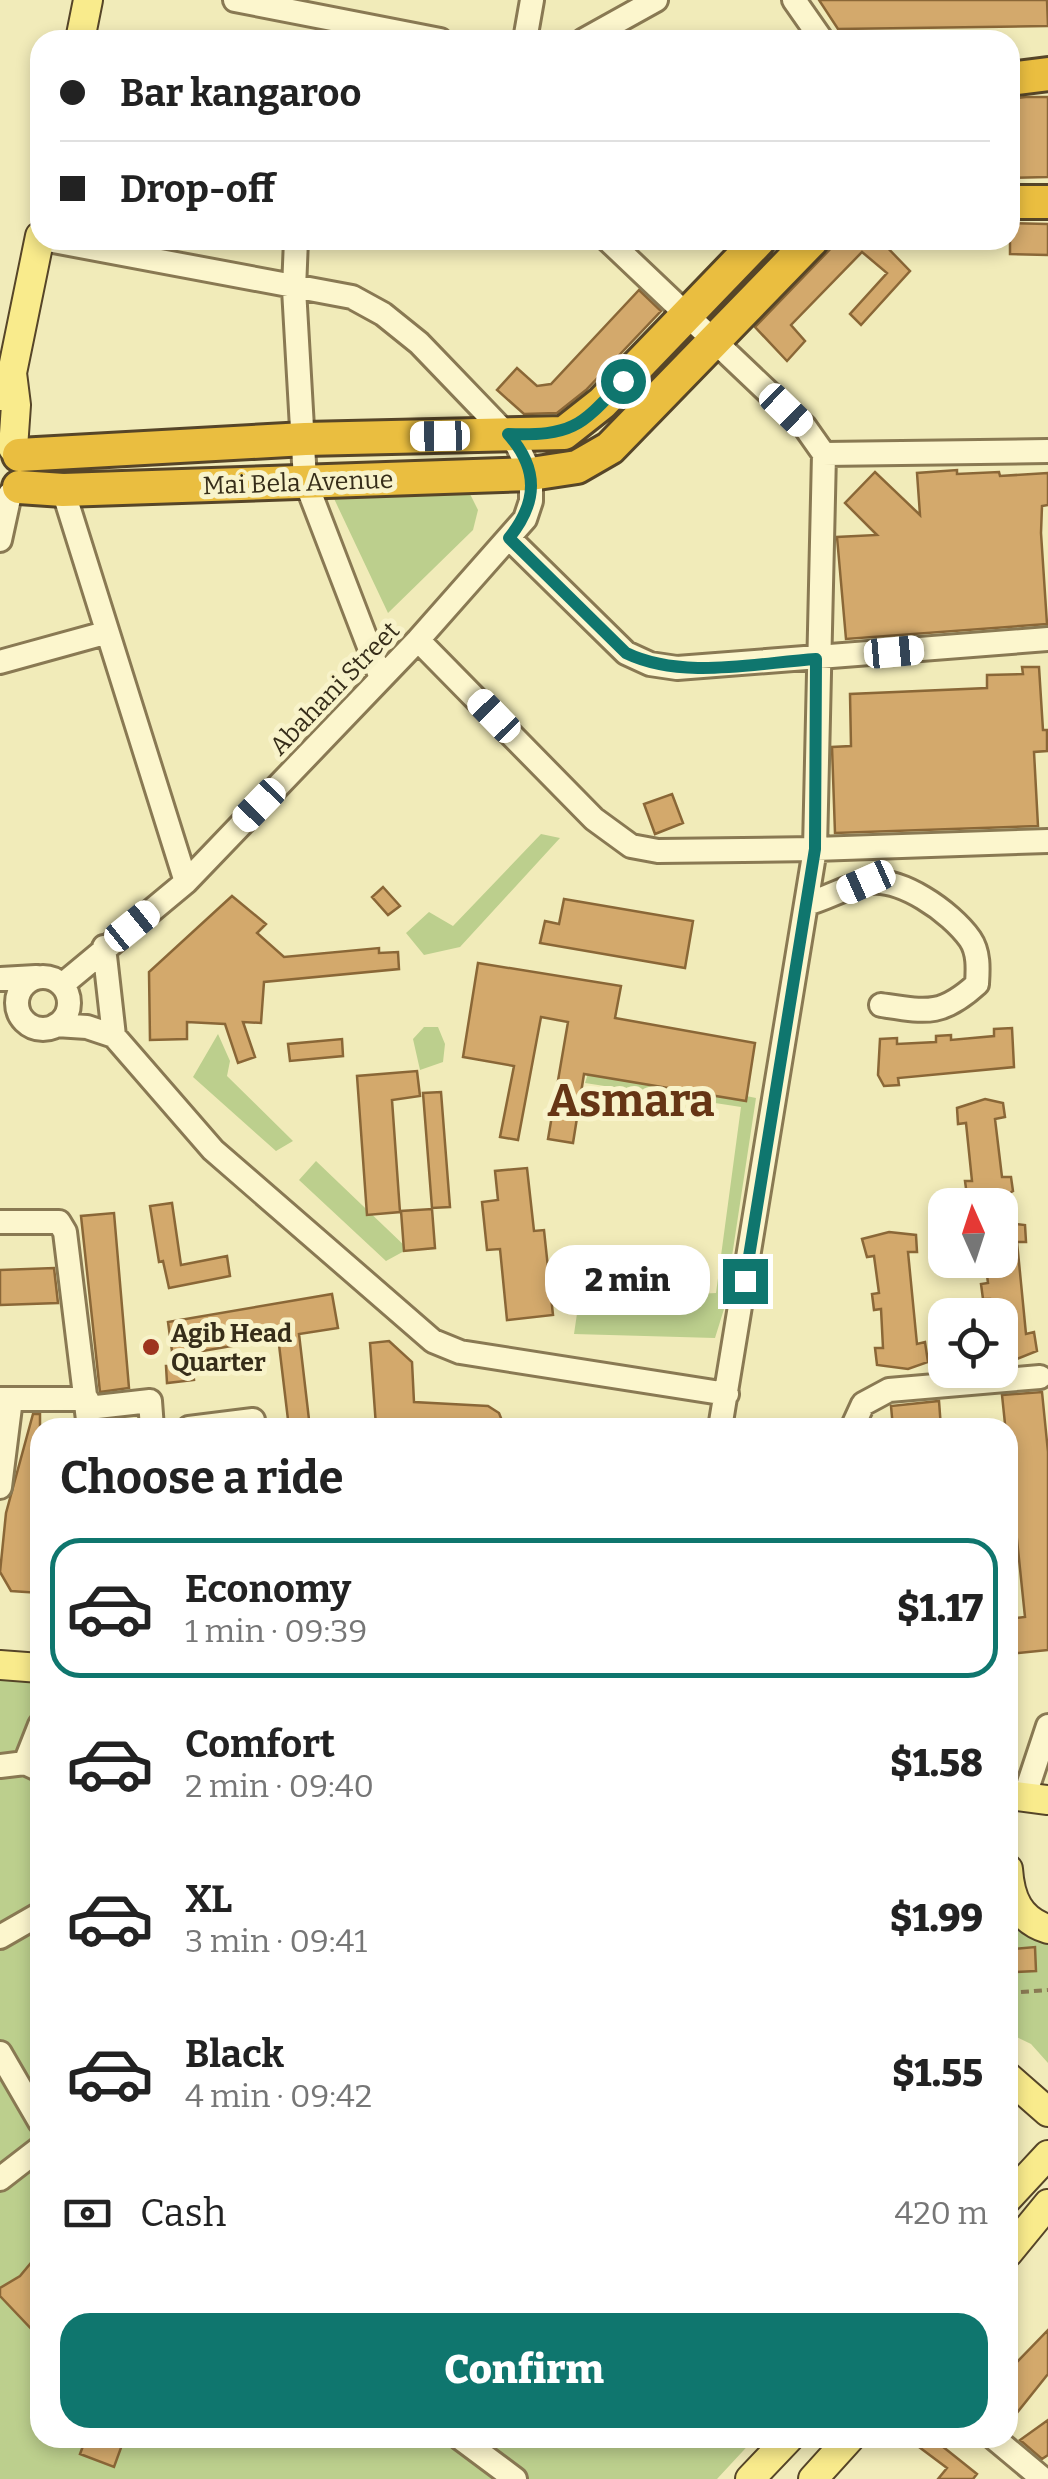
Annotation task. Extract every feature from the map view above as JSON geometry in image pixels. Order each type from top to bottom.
[{"type":"highway","points":[[1020,78],[1048,74]]},
{"type":"highway","points":[[1020,202],[1048,202]]},
{"type":"highway","points":[[687,314],[748,250]]},
{"type":"highway","points":[[715,345],[803,250]]},
{"type":"highway","name":"Mai Bela Avenue","points":[[10,471],[305,439],[564,433],[602,403],[687,314]]},
{"type":"highway","name":"Mai Bela Avenue","points":[[10,471],[63,490],[532,474],[577,467],[610,448],[715,345]]},
{"type":"main road","points":[[82,30],[88,0]]},
{"type":"main road","points":[[10,471],[16,405],[6,385],[37,250]]},
{"type":"main road","points":[[0,1665],[30,1667]]},
{"type":"main road","points":[[1018,1909],[1048,1930]]},
{"type":"main road","points":[[1018,2086],[1048,2112]]},
{"type":"main road","points":[[1018,2187],[1048,2155]]},
{"type":"main road","points":[[1018,2243],[1042,2218]]},
{"type":"main road","points":[[750,2479],[779,2448]]},
{"type":"main road","points":[[813,2479],[841,2448]]},
{"type":"street","points":[[236,0],[389,30]]},
{"type":"street","points":[[527,30],[532,0]]},
{"type":"street","points":[[602,30],[656,0]]},
{"type":"street","points":[[794,0],[815,30]]},
{"type":"street","points":[[98,250],[352,297],[383,314],[466,387],[508,434],[532,474]]},
{"type":"street","points":[[296,250],[294,289],[305,480],[381,678]]},
{"type":"street","points":[[619,250],[805,427],[824,454],[816,659],[815,849],[722,1418]]},
{"type":"street","points":[[824,454],[1048,451]]},
{"type":"street","points":[[0,540],[10,471]]},
{"type":"street","name":"Abahani Street","points":[[62,985],[186,882],[418,640],[509,538],[531,501],[532,474]]},
{"type":"street","points":[[63,490],[186,882]]},
{"type":"street","points":[[509,538],[626,653],[650,664],[676,668],[1048,639]]},
{"type":"street","points":[[0,662],[105,633]]},
{"type":"street","points":[[418,640],[594,818],[631,846],[658,851],[1048,841]]},
{"type":"street","points":[[806,904],[866,882],[888,882],[911,888],[971,940],[978,962],[976,984],[952,1007],[911,1010],[881,1005]]},
{"type":"street","points":[[104,947],[114,1036]]},
{"type":"street","points":[[30,1026],[18,1013],[18,995],[36,977]]},
{"type":"street","points":[[0,979],[50,978],[62,985],[68,1006],[56,1025]]},
{"type":"street","points":[[0,1027],[86,1026],[114,1036],[213,1150],[433,1341],[460,1352],[727,1394]]},
{"type":"street","points":[[0,1222],[50,1219],[60,1222],[65,1232],[88,1411]]},
{"type":"street","points":[[857,1418],[863,1404],[889,1390],[1040,1378]]},
{"type":"street","points":[[0,1487],[6,1399],[88,1411],[150,1401],[151,1418]]},
{"type":"street","points":[[1026,1798],[1048,1726]]},
{"type":"street","points":[[0,1766],[30,1767]]},
{"type":"street","points":[[0,1937],[30,1920]]},
{"type":"street","points":[[0,2053],[30,2105]]},
{"type":"street","points":[[0,2179],[30,2156]]},
{"type":"street","points":[[473,2448],[515,2479]]},
{"type":"street","points":[[1006,2448],[1042,2479]]},
{"type":"path","points":[[1018,1992],[1048,1990]]},
{"type":"green space","points":[[329,488],[467,488],[478,510],[473,530],[388,613]]},
{"type":"green space","points":[[541,834],[560,838],[460,947],[424,955],[406,933],[429,912],[453,926]]},
{"type":"green space","points":[[424,1027],[438,1027],[445,1044],[443,1062],[420,1070],[413,1039]]},
{"type":"green space","points":[[218,1034],[230,1061],[227,1076],[293,1141],[276,1151],[193,1077]]},
{"type":"green space","points":[[591,1064],[756,1098],[724,1309],[715,1338],[574,1334],[579,1300],[716,1293],[741,1107],[585,1083]]},
{"type":"green space","points":[[316,1161],[408,1249],[386,1261],[299,1180]]},
{"type":"green space","points":[[0,1677],[30,1678],[30,2448],[746,2448],[717,2479],[0,2479]]},
{"type":"green space","points":[[1018,1919],[1048,1942],[1048,2063],[1031,2044],[1018,2038]]},
{"type":"building","points":[[819,0],[1047,0],[1048,26],[838,29]]},
{"type":"building","points":[[1048,97],[1048,177],[1020,178],[1020,98]]},
{"type":"building","points":[[1020,223],[1048,224],[1048,255],[1010,254],[1010,250],[1020,250]]},
{"type":"building","points":[[829,250],[890,250],[910,271],[861,325],[850,314],[887,273],[862,252],[791,325],[805,341],[787,361],[755,327]]},
{"type":"building","points":[[639,290],[661,311],[586,390],[557,413],[524,414],[497,390],[517,368],[537,386],[551,384]]},
{"type":"building","points":[[957,470],[957,474],[999,472],[1000,476],[1048,473],[1048,505],[1042,506],[1041,533],[1047,624],[846,639],[837,537],[877,535],[845,503],[875,472],[920,515],[917,473]]},
{"type":"building","points":[[1022,667],[1039,667],[1043,730],[1047,730],[1047,751],[1034,752],[1038,826],[835,833],[832,747],[851,746],[850,694],[987,688],[987,675],[1023,674]]},
{"type":"building","points":[[672,794],[683,823],[655,834],[644,804]]},
{"type":"building","points":[[383,887],[400,906],[388,915],[372,897]]},
{"type":"building","points":[[232,896],[266,924],[257,933],[284,957],[379,948],[379,953],[398,952],[399,969],[264,982],[261,1023],[243,1022],[255,1057],[238,1063],[225,1024],[187,1022],[187,1039],[150,1040],[149,972]]},
{"type":"building","points":[[564,899],[693,921],[685,968],[540,943],[545,921],[559,924]]},
{"type":"building","points":[[478,963],[621,986],[615,1018],[755,1043],[746,1101],[584,1074],[573,1143],[548,1139],[568,1022],[541,1017],[518,1140],[500,1137],[514,1066],[463,1057]]},
{"type":"building","points":[[1012,1028],[1014,1067],[898,1078],[899,1085],[884,1086],[878,1075],[880,1039],[897,1038],[897,1044],[936,1042],[936,1036],[951,1035],[951,1040],[994,1036],[994,1029]]},
{"type":"building","points":[[342,1039],[343,1056],[290,1061],[288,1044]]},
{"type":"building","points":[[417,1071],[420,1096],[392,1100],[400,1212],[367,1215],[357,1076]]},
{"type":"building","points":[[441,1092],[450,1207],[432,1208],[423,1093]]},
{"type":"building","points":[[985,1099],[1003,1103],[1005,1117],[995,1119],[1002,1177],[1011,1177],[1013,1188],[966,1188],[965,1181],[972,1181],[966,1123],[958,1124],[957,1108]]},
{"type":"building","points":[[527,1168],[534,1231],[544,1230],[553,1315],[507,1320],[500,1249],[487,1250],[482,1202],[498,1200],[495,1171]]},
{"type":"building","points":[[172,1203],[181,1265],[227,1256],[230,1276],[169,1288],[163,1261],[159,1262],[150,1206]]},
{"type":"building","points":[[432,1209],[435,1248],[404,1251],[401,1211]]},
{"type":"building","points":[[114,1213],[129,1388],[100,1392],[81,1216]]},
{"type":"building","points":[[1018,1224],[1025,1225],[1026,1242],[1018,1242]]},
{"type":"building","points":[[889,1232],[916,1235],[917,1252],[908,1252],[917,1344],[925,1342],[928,1362],[908,1369],[877,1365],[875,1348],[883,1348],[881,1309],[874,1310],[872,1294],[879,1293],[874,1256],[867,1257],[862,1239]]},
{"type":"building","points":[[1018,1252],[1026,1334],[1034,1332],[1037,1351],[1018,1359],[1018,1298],[983,1298],[981,1284],[988,1283],[987,1278],[1018,1278]]},
{"type":"building","points":[[54,1268],[58,1303],[0,1305],[0,1270]]},
{"type":"building","points":[[332,1294],[338,1328],[299,1334],[309,1418],[288,1418],[277,1328],[247,1333],[249,1343],[191,1353],[194,1380],[167,1383],[166,1366],[174,1366],[168,1322]]},
{"type":"building","points":[[389,1341],[412,1362],[414,1402],[488,1406],[501,1418],[375,1418],[370,1343]]},
{"type":"building","points":[[1042,1392],[1048,1452],[1048,1650],[1018,1653],[1018,1618],[1025,1617],[1018,1549],[1018,1418],[1004,1418],[1002,1395]]},
{"type":"building","points":[[939,1401],[940,1418],[892,1418],[891,1406]]},
{"type":"building","points":[[30,1425],[30,1592],[11,1591],[0,1572],[6,1513]]},
{"type":"building","points":[[1035,1947],[1036,1971],[1018,1972],[1018,1949]]},
{"type":"building","points":[[30,2264],[30,2328],[0,2296],[0,2288],[20,2276]]},
{"type":"building","points":[[1048,2330],[1048,2374],[1018,2412],[1018,2361]]},
{"type":"building","points":[[1048,2420],[1048,2455],[1042,2459],[1020,2440]]},
{"type":"building","points":[[82,2448],[121,2448],[114,2467],[80,2454]]},
{"type":"building","points":[[920,2448],[944,2448],[977,2474],[973,2479],[938,2479],[947,2468]]},
{"type":"place","name":"Agib Head Quarter","points":[[151,1347]]},
{"type":"district","name":"Asmara","points":[[631,1100]]},
{"type":"route","points":[[623,381],[564,433],[508,434],[524,454],[533,487],[524,518],[509,538],[626,653],[650,664],[676,668],[816,659],[815,849],[745,1281]]}]
